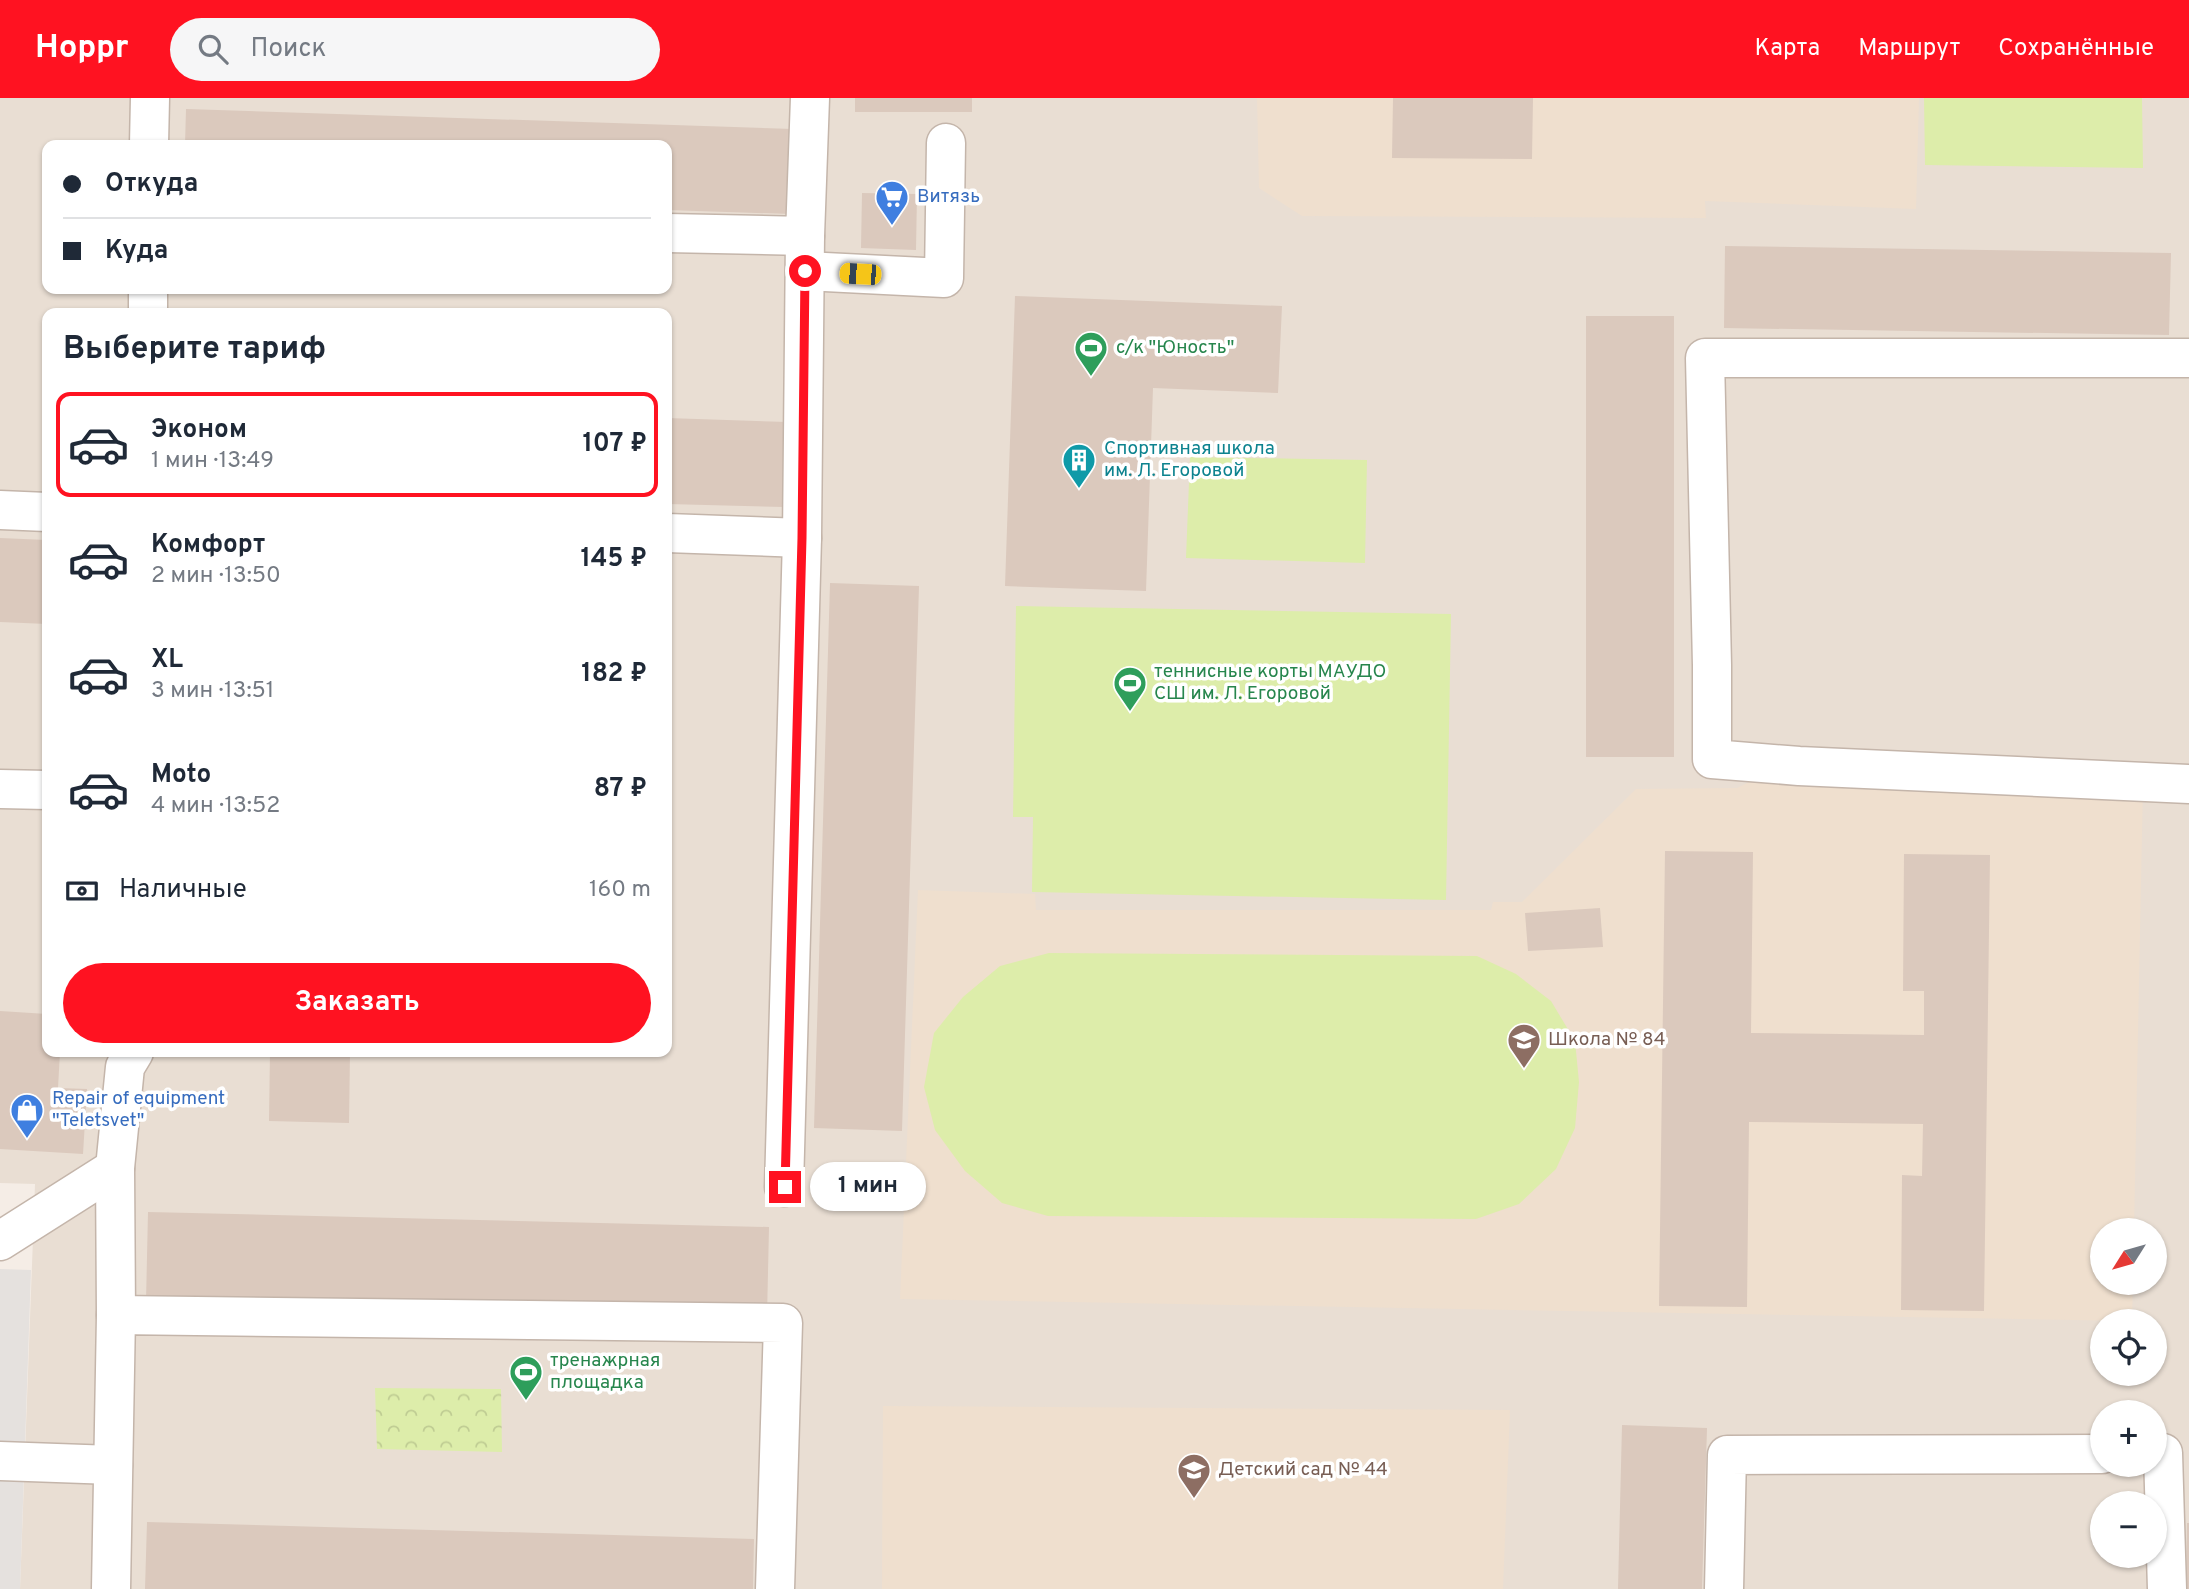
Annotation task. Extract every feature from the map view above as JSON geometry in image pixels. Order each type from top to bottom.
[{"type":"lane","points":[[149,140],[150,98]]},
{"type":"lane","points":[[785,1187],[802,538],[805,253],[810,98]]},
{"type":"lane","points":[[672,234],[805,253],[944,278],[946,143]]},
{"type":"lane","points":[[2189,358],[1705,358],[1712,759],[1799,766],[2189,783]]},
{"type":"lane","points":[[0,510],[42,512]]},
{"type":"lane","points":[[672,533],[802,538]]},
{"type":"lane","points":[[0,789],[42,790]]},
{"type":"lane","points":[[111,1589],[116,1315],[115,1168],[125,1067],[131,1057]]},
{"type":"lane","points":[[0,1241],[115,1168]]},
{"type":"lane","points":[[116,1315],[783,1323],[775,1589]]},
{"type":"lane","points":[[1724,1589],[1727,1455],[2090,1454]]},
{"type":"lane","points":[[0,1461],[113,1465]]},
{"type":"lane","points":[[2164,1477],[2166,1589]]},
{"type":"shaded area","points":[[0,98],[2189,98],[2189,1589],[20,1589],[35,1184],[0,1183]]},
{"type":"shaded area","points":[[1257,98],[1919,98],[1916,209],[1705,201],[1706,218],[1302,216],[1259,188]]},
{"type":"shaded area","name":"Школа № 84","points":[[1772,771],[2143,784],[2134,1218],[2090,1218],[2090,1295],[2133,1295],[2132,1309],[2090,1309],[2090,1320],[900,1299],[918,890],[1035,894],[1036,910],[1491,910],[1493,902],[1522,902],[1636,789],[1737,788]]},
{"type":"shaded area","points":[[0,1269],[31,1270],[20,1589],[0,1589]]},
{"type":"shaded area","name":"Детский сад № 44","points":[[883,1406],[1510,1410],[1503,1589],[882,1589]]},
{"type":"green space","points":[[1924,98],[2142,98],[2143,168],[1925,165]]},
{"type":"green space","points":[[1190,457],[1367,460],[1365,563],[1186,558]]},
{"type":"green space","points":[[1016,606],[1451,614],[1446,900],[1032,892],[1033,817],[1013,817]]},
{"type":"green space","points":[[1049,953],[1477,956],[1516,974],[1551,1001],[1575,1041],[1579,1082],[1575,1128],[1556,1169],[1519,1204],[1476,1219],[1048,1216],[1002,1203],[965,1171],[935,1130],[924,1087],[934,1033],[963,997],[1000,966]]},
{"type":"green space","points":[[375,1388],[501,1389],[502,1452],[377,1449]]},
{"type":"building","points":[[855,98],[972,98],[972,112],[855,112]]},
{"type":"building","points":[[1393,98],[1533,98],[1532,159],[1392,158]]},
{"type":"building","points":[[186,109],[793,129],[791,214],[672,210],[672,140],[185,140]]},
{"type":"building","points":[[862,193],[917,194],[916,250],[861,248]]},
{"type":"building","points":[[1725,246],[2171,253],[2169,335],[1724,328]]},
{"type":"building","name":"Спортивная школа им. Л. Егоровой","points":[[1015,296],[1282,306],[1278,393],[1153,388],[1146,591],[1005,586]]},
{"type":"building","points":[[1586,316],[1674,316],[1674,757],[1586,757]]},
{"type":"building","points":[[672,418],[787,422],[784,507],[672,504]]},
{"type":"building","points":[[0,538],[42,540],[42,624],[0,622]]},
{"type":"building","points":[[830,583],[919,586],[902,1131],[814,1128]]},
{"type":"building","points":[[1665,851],[1753,852],[1751,1033],[1924,1035],[1924,991],[1903,991],[1904,854],[1990,855],[1984,1311],[1901,1310],[1902,1175],[1922,1176],[1923,1124],[1749,1122],[1747,1307],[1659,1306]]},
{"type":"building","points":[[1600,908],[1603,947],[1528,951],[1525,913]]},
{"type":"building","points":[[0,1011],[42,1014],[42,1057],[60,1057],[58,1088],[87,1089],[83,1154],[0,1149]]},
{"type":"building","points":[[270,1057],[350,1057],[349,1123],[269,1121]]},
{"type":"building","points":[[148,1212],[769,1227],[767,1317],[146,1302]]},
{"type":"building","points":[[1622,1425],[1707,1428],[1702,1589],[1618,1589]]},
{"type":"building","points":[[147,1522],[754,1539],[753,1589],[145,1589]]},
{"type":"building","points":[[2189,1523],[2189,1589],[2186,1589]]},
{"type":"place","name":"Витязь","points":[[892,227]]},
{"type":"place","name":"с/к \"Юность\"","points":[[1091,378]]},
{"type":"place","name":"Спортивная школа им. Л. Егоровой","points":[[1079,490]]},
{"type":"place","name":"теннисные корты МАУДО СШ им. Л. Егоровой","points":[[1130,713]]},
{"type":"place","name":"Школа № 84","points":[[1524,1070]]},
{"type":"place","name":"Repair of equipment \"Teletsvet\"","points":[[27,1140]]},
{"type":"place","name":"тренажрная площадка","points":[[526,1402]]},
{"type":"place","name":"Детский сад № 44","points":[[1194,1500]]},
{"type":"route","points":[[785,1187],[802,538],[805,271]]}]
